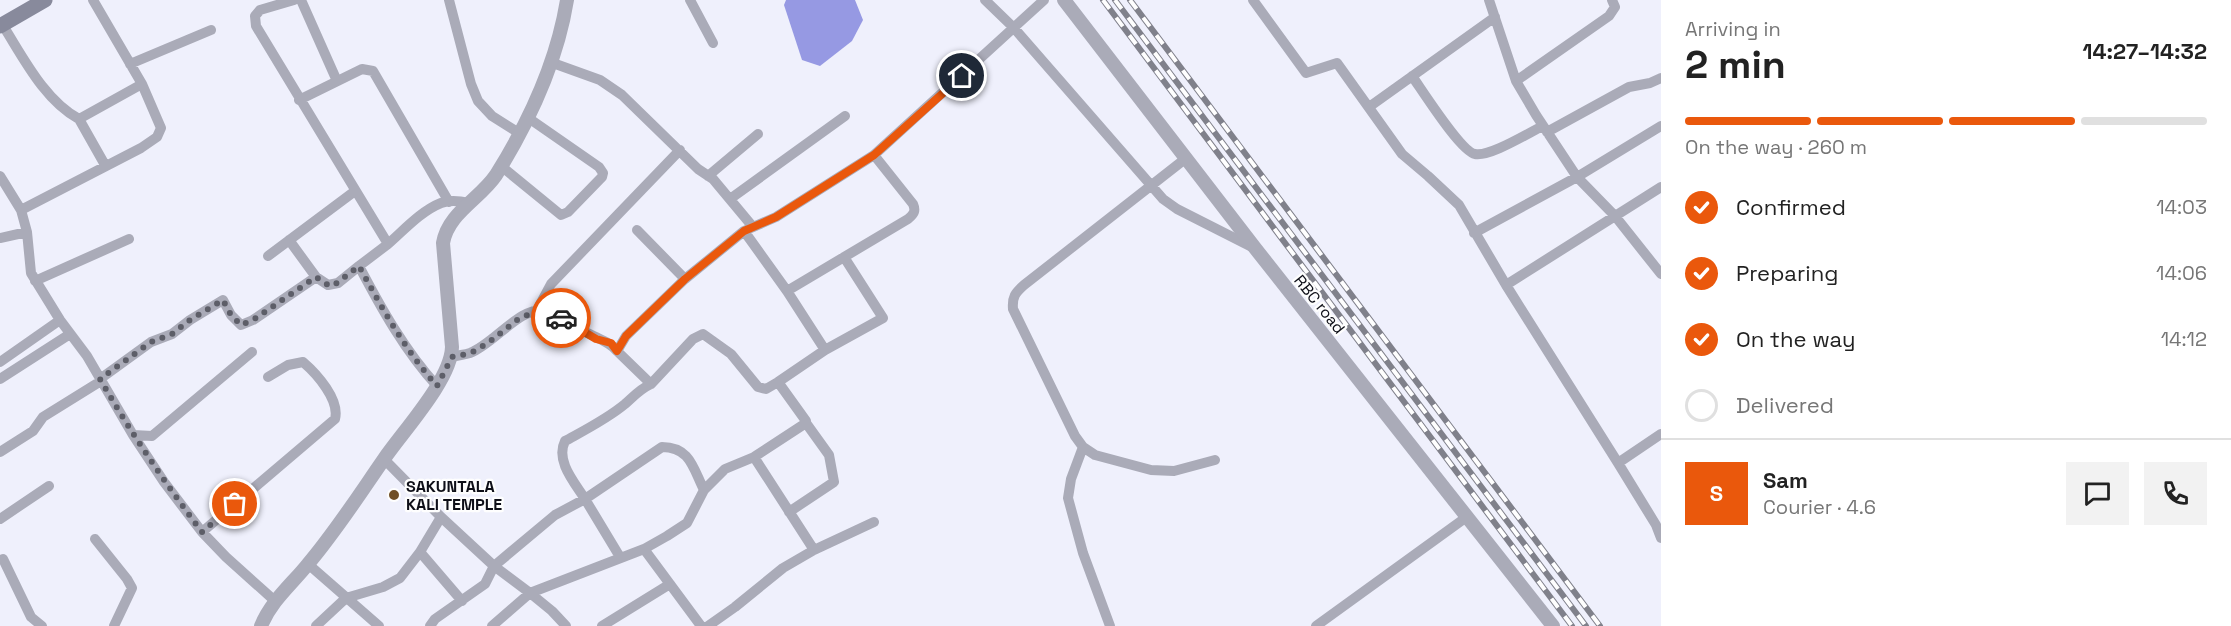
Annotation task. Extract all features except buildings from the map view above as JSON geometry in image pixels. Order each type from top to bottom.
[{"type":"main road","points":[[1,25],[45,0]]},
{"type":"street","points":[[21,210],[152,142],[160,132],[158,118],[142,84],[93,0]]},
{"type":"street","points":[[294,0],[258,5],[255,26],[388,244]]},
{"type":"street","points":[[301,0],[337,81]]},
{"type":"street","points":[[449,0],[471,84],[478,101],[492,116],[519,133]]},
{"type":"street","points":[[261,626],[275,601],[308,564],[356,502],[437,386],[452,357],[445,232],[469,202],[488,185],[519,133],[542,86],[562,27],[567,0]]},
{"type":"street","points":[[690,0],[712,43]]},
{"type":"street","points":[[985,0],[1014,28],[1163,200],[1255,248]]},
{"type":"street","points":[[617,351],[626,336],[685,279],[748,229],[799,203],[874,155],[1044,0]]},
{"type":"street","name":"RBC road","points":[[1064,0],[1185,159],[1553,626]]},
{"type":"street","points":[[1253,0],[1306,73],[1337,63],[1402,154],[1459,205],[1506,285],[1656,525],[1661,538]]},
{"type":"street","points":[[1489,0],[1516,81],[1545,129],[1577,177],[1615,216],[1661,274]]},
{"type":"street","points":[[1516,81],[1609,16],[1615,7],[1612,0]]},
{"type":"street","points":[[1369,107],[1495,17]]},
{"type":"street","points":[[1,25],[41,84],[62,109],[79,119],[105,165]]},
{"type":"street","points":[[130,64],[211,30]]},
{"type":"street","points":[[550,62],[600,81],[622,95],[730,199],[825,350]]},
{"type":"street","points":[[299,100],[362,69],[373,71],[449,201]]},
{"type":"street","points":[[1412,76],[1454,135],[1466,149],[1474,154],[1486,154],[1545,129],[1629,87],[1650,83],[1661,78]]},
{"type":"street","points":[[79,119],[142,84]]},
{"type":"street","points":[[730,199],[845,116]]},
{"type":"street","points":[[501,166],[561,215],[568,212],[602,177],[603,173],[598,167],[526,117]]},
{"type":"street","points":[[1474,232],[1577,177],[1661,126]]},
{"type":"street","points":[[708,176],[758,134]]},
{"type":"street","points":[[452,357],[471,353],[517,320],[537,310],[551,284],[680,150]]},
{"type":"street","points":[[787,291],[908,219],[915,209],[874,155]]},
{"type":"street","points":[[1185,159],[1015,292],[1012,299],[1013,309],[1075,436],[1083,447],[1095,455],[1151,470],[1174,471],[1215,460]]},
{"type":"street","points":[[0,176],[21,210],[27,232],[31,273],[35,281],[87,356],[133,435],[164,482],[202,532],[275,601]]},
{"type":"street","points":[[1506,285],[1661,187]]},
{"type":"street","points":[[268,256],[355,191]]},
{"type":"street","points":[[289,240],[316,277],[333,286],[422,215],[441,203],[469,202]]},
{"type":"street","points":[[638,230],[685,279]]},
{"type":"street","points":[[0,238],[27,232]]},
{"type":"street","points":[[35,281],[129,238]]},
{"type":"street","points":[[620,557],[569,475],[562,455],[565,441],[603,419],[625,404],[639,390],[651,384],[693,339],[704,334],[731,354],[761,389],[770,387],[825,350],[884,318],[844,257]]},
{"type":"street","points":[[359,266],[374,295],[417,364],[437,386]]},
{"type":"street","points":[[0,452],[33,430],[43,417],[100,380],[151,342],[172,334],[223,300],[231,315],[241,325],[253,320],[316,277]]},
{"type":"street","points":[[537,310],[550,312],[596,339],[611,343],[651,384]]},
{"type":"street","points":[[0,362],[60,320]]},
{"type":"street","points":[[0,379],[70,334]]},
{"type":"street","points":[[133,435],[152,436],[252,352]]},
{"type":"street","points":[[202,532],[335,419],[337,412],[335,405],[318,378],[303,362],[288,365],[268,377]]},
{"type":"street","points":[[778,382],[829,455],[834,482],[789,512]]},
{"type":"street","points":[[492,626],[531,593],[644,549],[687,523],[704,490],[725,469],[754,457],[806,423]]},
{"type":"street","points":[[1618,463],[1661,434]]},
{"type":"street","points":[[430,626],[485,584],[494,566],[555,516],[585,499],[662,447],[679,449],[686,454],[704,490]]},
{"type":"street","points":[[1083,447],[1071,479],[1068,498],[1083,553],[1110,626]]},
{"type":"street","points":[[754,457],[814,550]]},
{"type":"street","points":[[384,459],[441,517],[494,566],[531,593],[566,626]]},
{"type":"street","points":[[0,519],[49,486]]},
{"type":"street","points":[[1316,626],[1468,516]]},
{"type":"street","points":[[316,626],[346,598],[400,578],[420,552],[441,517]]},
{"type":"street","points":[[708,626],[783,568],[814,550],[874,522]]},
{"type":"street","points":[[95,539],[132,588],[114,626]]},
{"type":"street","points":[[644,549],[701,626]]},
{"type":"street","points":[[420,552],[462,601]]},
{"type":"street","points":[[1,557],[31,617],[42,626]]},
{"type":"street","points":[[308,564],[379,626]]},
{"type":"street","points":[[602,626],[670,584]]},
{"type":"water","points":[[786,0],[855,0],[863,20],[852,41],[820,66],[802,60],[784,5]]},
{"type":"railway","points":[[1103,0],[1572,626]]},
{"type":"railway","points":[[1115,0],[1586,626]]},
{"type":"railway","points":[[1130,0],[1600,626]]},
{"type":"way so far","points":[[235,504],[202,532],[164,482],[100,379],[151,342],[172,334],[223,300],[231,315],[241,325],[253,320],[316,277],[333,286],[359,266],[374,295],[417,364],[437,386],[452,357],[471,353],[527,314],[544,310],[561,318]]},
{"type":"place","name":"SAKUNTALA KALI TEMPLE","points":[[394,495]]},
{"type":"route","points":[[561,318],[596,339],[611,343],[617,351],[626,336],[685,279],[744,231],[776,217],[807,199],[874,155],[962,76]]}]
